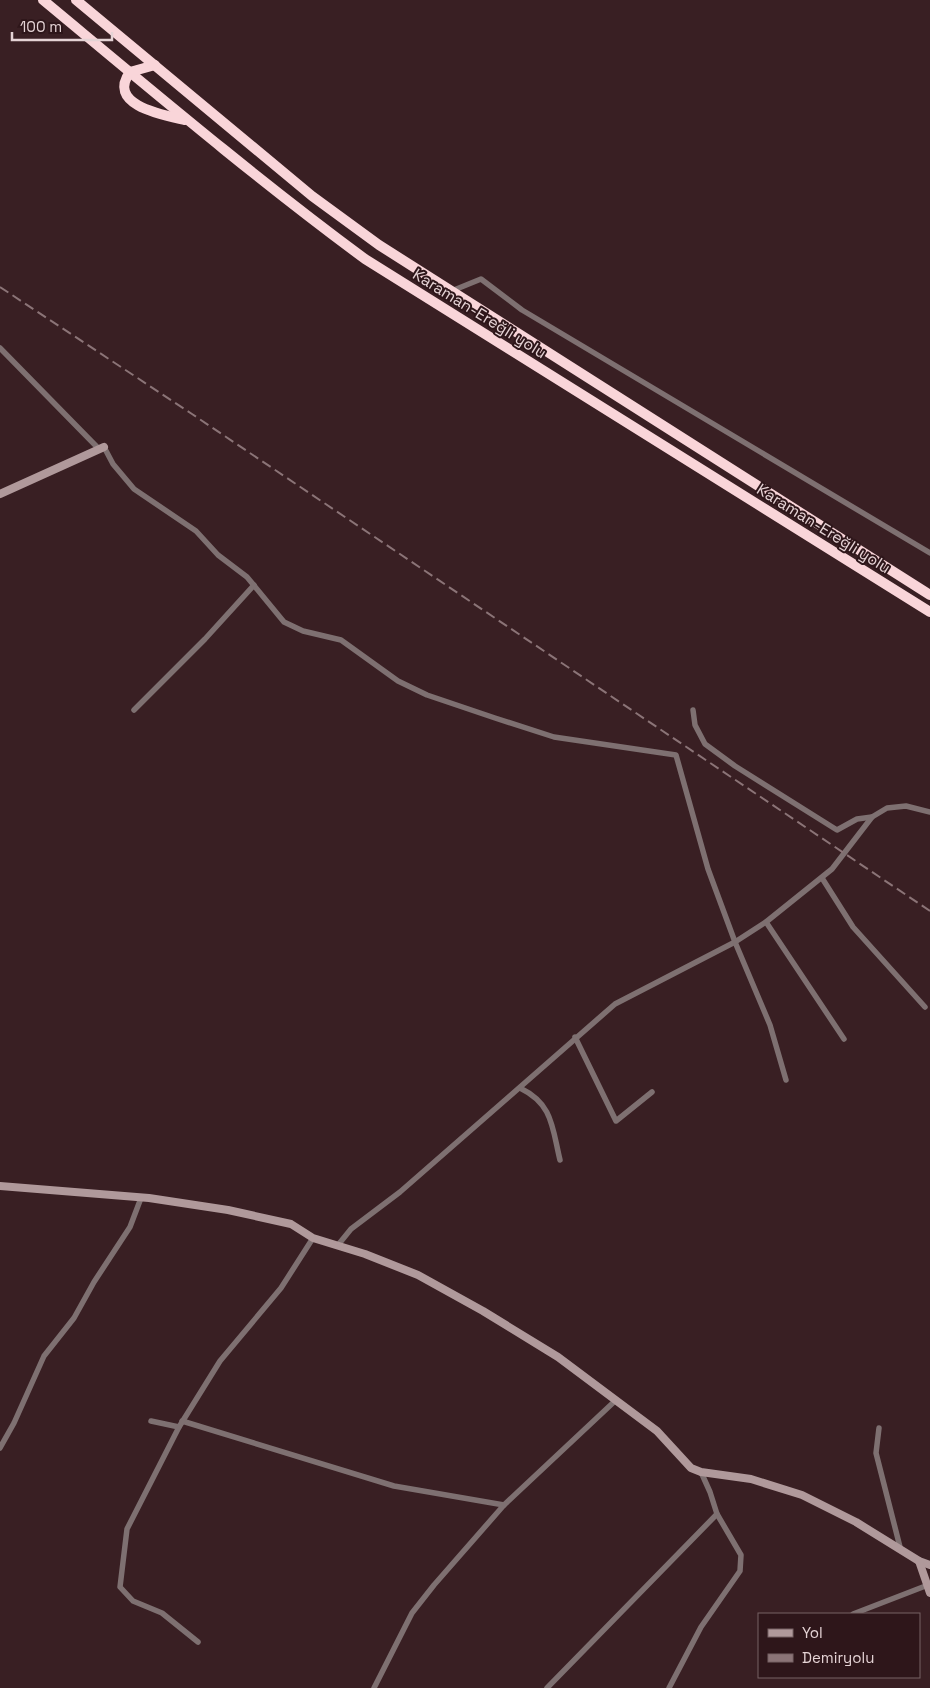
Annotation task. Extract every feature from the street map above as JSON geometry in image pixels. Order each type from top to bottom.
[{"type":"highway","name":"Karaman-Ereğli yolu","points":[[43,0],[187,120],[316,223],[365,259],[930,612]]},
{"type":"highway","name":"Karaman-Ereğli yolu","points":[[76,0],[312,196],[379,245],[454,290],[930,595]]},
{"type":"highway","points":[[154,65],[130,72],[123,85],[125,93],[132,102],[156,113],[187,120]]},
{"type":"street","points":[[454,290],[481,279],[522,310],[930,553]]},
{"type":"street","points":[[0,348],[101,448],[134,490],[196,531],[218,555],[254,585],[284,622],[302,631],[342,640],[398,681],[427,695],[554,737],[676,754],[693,820],[735,942],[770,1025],[786,1080]]},
{"type":"street","points":[[0,494],[101,448]]},
{"type":"street","points":[[134,710],[205,639],[254,585]]},
{"type":"street","points":[[693,710],[694,725],[706,744],[735,766],[837,830],[857,819],[872,817]]},
{"type":"street","points":[[338,1244],[351,1229],[400,1192],[615,1004],[735,942],[766,922],[822,878],[838,862],[872,817],[887,808],[906,806],[930,812]]},
{"type":"street","points":[[822,878],[853,927],[925,1006]]},
{"type":"street","points":[[766,922],[844,1039]]},
{"type":"street","points":[[575,1037],[616,1121],[652,1092]]},
{"type":"street","points":[[520,1088],[534,1095],[544,1104],[560,1160]]},
{"type":"street","points":[[0,1186],[141,1198],[228,1210],[290,1224],[312,1238],[338,1244],[418,1275],[483,1311],[558,1358],[657,1431],[691,1468],[701,1472],[751,1479],[775,1485],[856,1522],[919,1561],[930,1565]]},
{"type":"street","points":[[0,1448],[14,1423],[44,1356],[74,1318],[94,1282],[130,1228],[141,1198]]},
{"type":"street","points":[[198,1642],[162,1613],[133,1601],[120,1587],[127,1529],[181,1424],[220,1361],[281,1288],[312,1238]]},
{"type":"street","points":[[374,1688],[412,1613],[504,1505],[616,1400]]},
{"type":"street","points":[[151,1422],[181,1424],[394,1486],[504,1505]]},
{"type":"street","points":[[878,1428],[876,1453],[900,1548]]},
{"type":"street","points":[[670,1688],[701,1627],[740,1571],[741,1554],[716,1514],[701,1472]]},
{"type":"street","points":[[547,1688],[716,1514]]},
{"type":"street","points":[[919,1561],[930,1593]]},
{"type":"street","points":[[856,1613],[928,1584]]},
{"type":"railway","points":[[0,287],[192,414],[930,911]]}]
